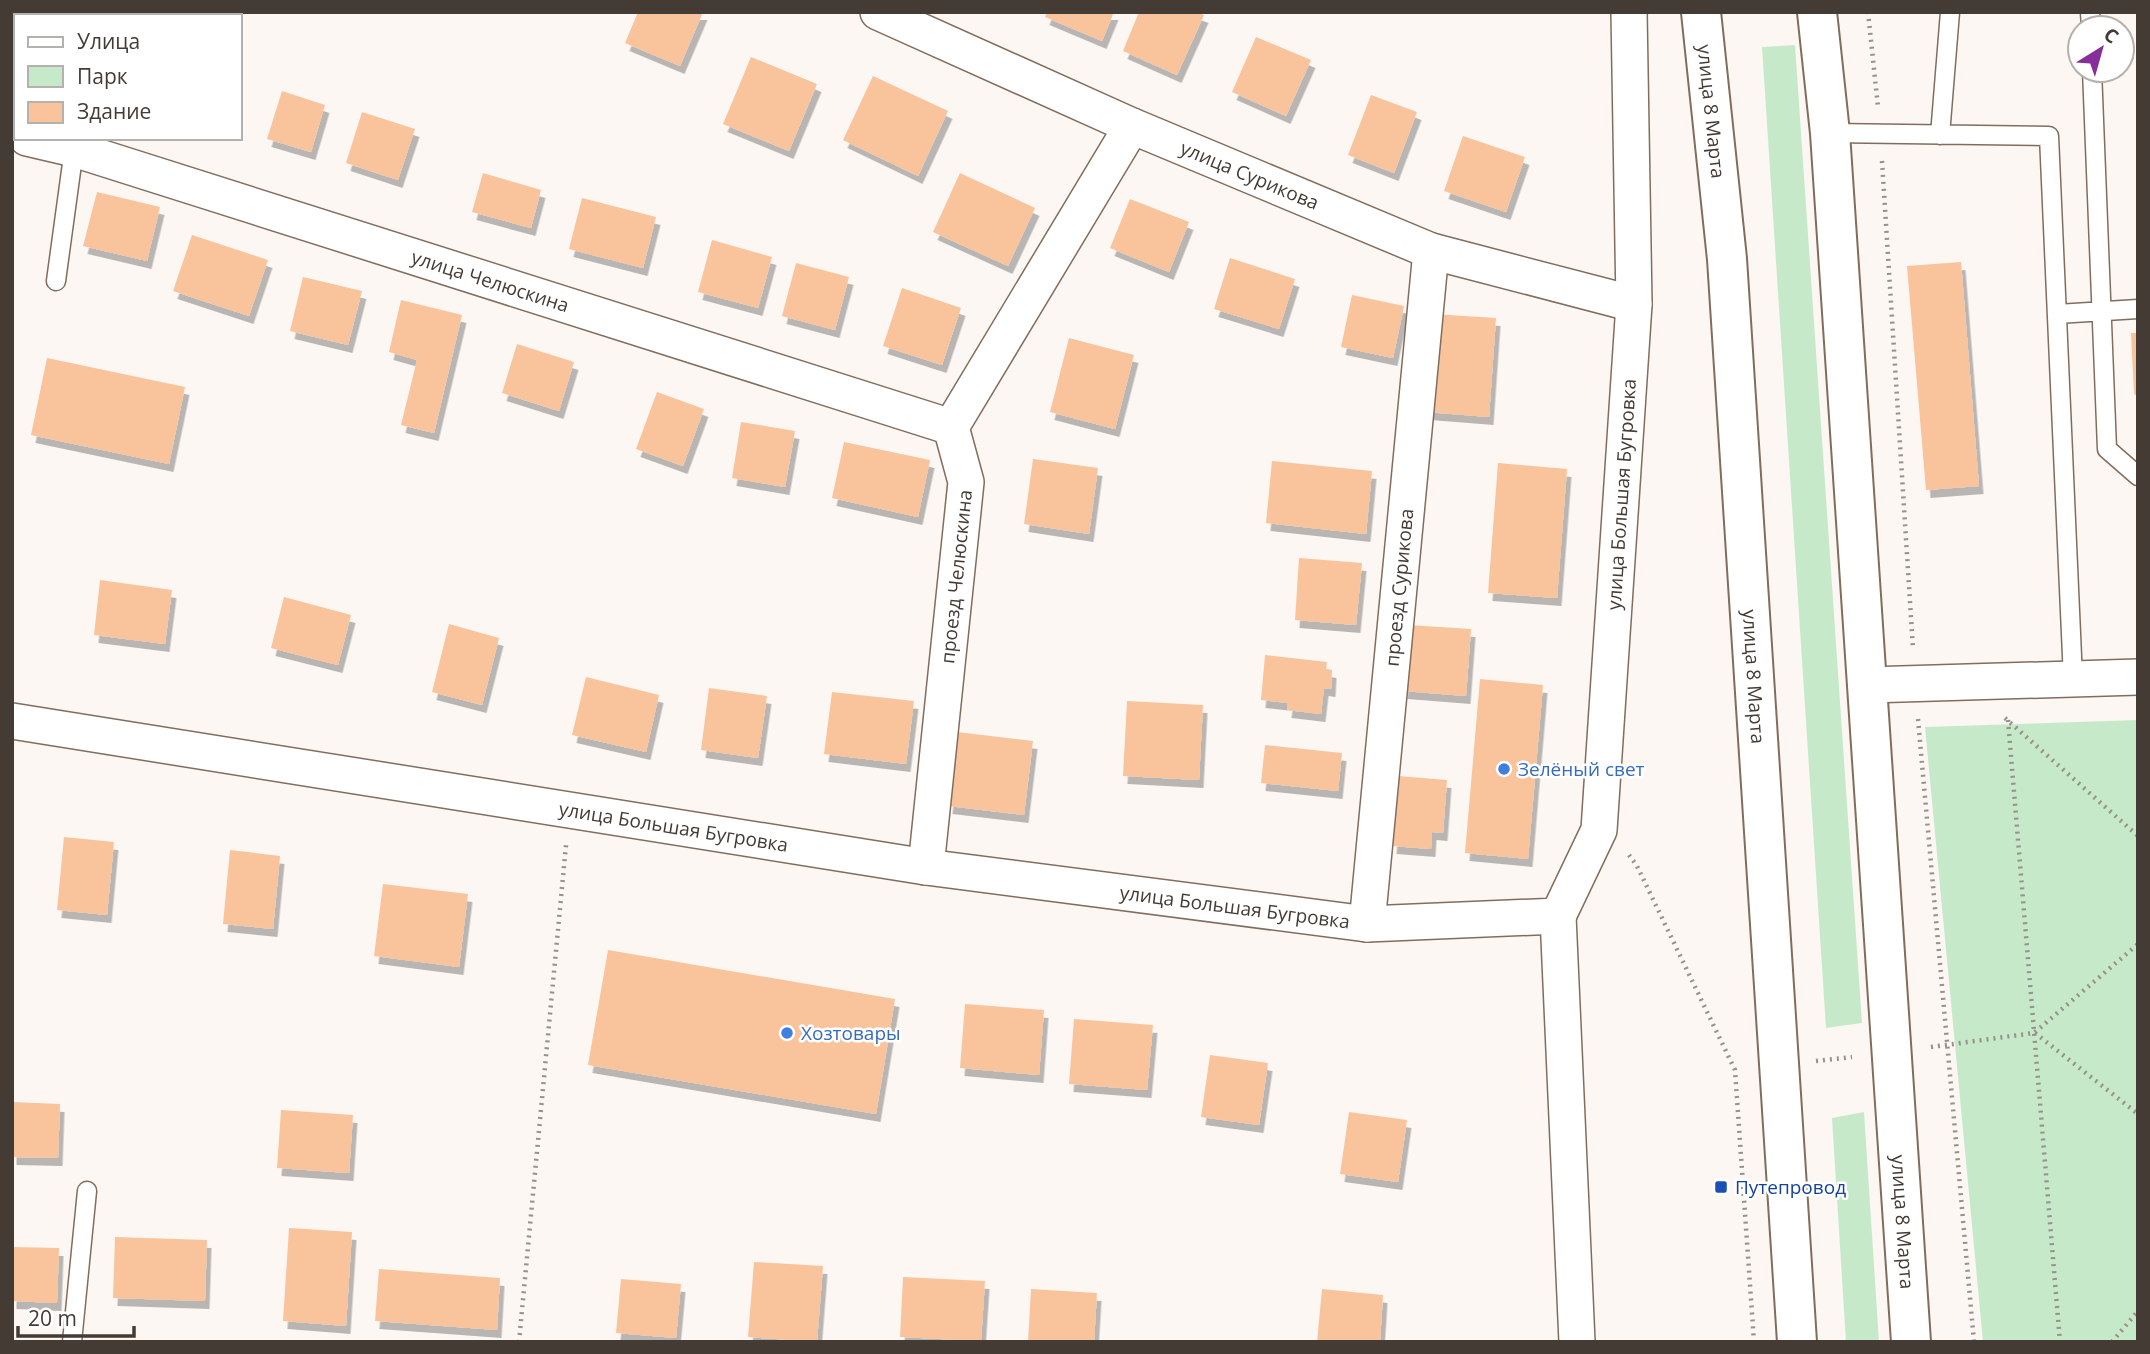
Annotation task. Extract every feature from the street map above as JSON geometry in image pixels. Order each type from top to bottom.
[{"type":"main road","name":"улица 8 Марта","points":[[1701,12],[1727,259],[1797,1342]]},
{"type":"main road","name":"улица 8 Марта","points":[[1817,12],[1830,133],[1911,1342]]},
{"type":"street","name":"улица Сурикова","points":[[878,12],[1132,126],[1431,251],[1634,304]]},
{"type":"street","name":"улица Большая Бугровка","points":[[12,721],[926,867],[1367,924],[1558,916],[1599,830],[1634,304],[1629,12]]},
{"type":"street","points":[[951,427],[1132,126]]},
{"type":"street","name":"улица Челюскина","points":[[36,140],[74,149],[951,427]]},
{"type":"street","name":"проезд Сурикова","points":[[1367,924],[1431,251]]},
{"type":"street","name":"проезд Челюскина","points":[[926,867],[966,482],[951,427]]},
{"type":"street","points":[[1868,685],[2138,677]]},
{"type":"street","points":[[1558,916],[1577,1342]]},
{"type":"lane","points":[[1940,135],[1951,12]]},
{"type":"lane","points":[[2093,84],[2107,449],[2138,476]]},
{"type":"lane","points":[[1830,133],[2049,136],[2073,679]]},
{"type":"lane","points":[[57,281],[74,149]]},
{"type":"lane","points":[[2057,314],[2138,309]]},
{"type":"lane","points":[[72,1342],[87,1191]]},
{"type":"path","points":[[1868,12],[1881,134],[1915,683],[1973,1342]]},
{"type":"path","points":[[1996,715],[2007,719],[2138,836]]},
{"type":"path","points":[[2007,719],[2060,1342]]},
{"type":"path","points":[[519,1342],[566,845]]},
{"type":"path","points":[[1637,866],[1735,1070],[1754,1342]]},
{"type":"path","points":[[2034,1033],[2138,944]]},
{"type":"path","points":[[2034,1033],[2138,1114]]},
{"type":"path","points":[[2112,1342],[2138,1311]]},
{"type":"green space","points":[[1795,45],[1862,1023],[1826,1028],[1762,47]]},
{"type":"green space","points":[[2138,720],[2138,1342],[1983,1342],[1925,727]]},
{"type":"green space","points":[[1864,1112],[1879,1342],[1846,1342],[1832,1118]]},
{"type":"building","points":[[12,12],[61,12],[14,14],[12,50]]},
{"type":"building","points":[[638,12],[703,12],[680,66],[625,43]]},
{"type":"building","points":[[1047,12],[1114,12],[1102,41],[1045,17]]},
{"type":"building","points":[[1139,12],[1196,12],[1204,15],[1177,75],[1123,51]]},
{"type":"building","points":[[1256,37],[1311,60],[1286,116],[1232,92]]},
{"type":"building","points":[[751,57],[817,84],[789,151],[723,124]]},
{"type":"building","points":[[873,76],[948,111],[918,176],[843,140]]},
{"type":"building","points":[[282,91],[325,105],[311,152],[267,139]]},
{"type":"building","points":[[1371,95],[1417,112],[1394,173],[1348,155]]},
{"type":"building","points":[[362,112],[415,129],[398,180],[346,163]]},
{"type":"building","points":[[1463,136],[1525,157],[1506,212],[1444,191]]},
{"type":"building","points":[[483,173],[541,190],[531,228],[472,212]]},
{"type":"building","points":[[960,173],[1035,208],[1008,266],[933,232]]},
{"type":"building","points":[[97,192],[160,207],[147,261],[83,246]]},
{"type":"building","points":[[582,198],[656,217],[643,268],[569,249]]},
{"type":"building","points":[[1130,199],[1189,222],[1169,272],[1110,248]]},
{"type":"building","points":[[192,235],[268,260],[249,316],[173,291]]},
{"type":"building","points":[[712,240],[772,257],[758,308],[698,292]]},
{"type":"building","points":[[1230,258],[1295,279],[1279,329],[1214,309]]},
{"type":"building","points":[[1961,262],[1979,486],[1926,490],[1907,266]]},
{"type":"building","points":[[796,263],[849,277],[835,330],[782,316]]},
{"type":"building","points":[[303,277],[362,291],[348,345],[290,331]]},
{"type":"building","points":[[902,288],[961,308],[942,365],[883,346]]},
{"type":"building","points":[[1352,295],[1404,306],[1393,358],[1341,347]]},
{"type":"building","points":[[401,300],[462,315],[434,433],[401,425],[417,360],[389,352]]},
{"type":"building","points":[[1433,314],[1496,318],[1489,417],[1426,412]]},
{"type":"building","points":[[2131,333],[2138,333],[2138,397],[2134,394]]},
{"type":"building","points":[[1069,338],[1134,355],[1115,429],[1050,412]]},
{"type":"building","points":[[517,344],[574,362],[559,411],[502,393]]},
{"type":"building","points":[[47,358],[185,387],[169,464],[31,435]]},
{"type":"building","points":[[657,392],[704,409],[683,466],[636,449]]},
{"type":"building","points":[[741,422],[795,431],[785,487],[732,478]]},
{"type":"building","points":[[844,442],[930,460],[918,517],[832,498]]},
{"type":"building","points":[[1033,459],[1098,468],[1089,534],[1024,524]]},
{"type":"building","points":[[1272,461],[1372,471],[1366,534],[1266,523]]},
{"type":"building","points":[[1498,463],[1567,469],[1557,598],[1488,593]]},
{"type":"building","points":[[1299,558],[1362,563],[1356,625],[1295,620]]},
{"type":"building","points":[[100,580],[172,590],[165,644],[94,635]]},
{"type":"building","points":[[284,597],[351,615],[338,665],[271,648]]},
{"type":"building","points":[[449,624],[499,638],[482,705],[432,692]]},
{"type":"building","points":[[1408,625],[1471,629],[1466,696],[1403,691]]},
{"type":"building","points":[[1265,655],[1327,662],[1326,669],[1332,670],[1331,689],[1324,688],[1321,714],[1287,710],[1288,703],[1261,700]]},
{"type":"building","points":[[586,677],[659,695],[646,752],[572,735]]},
{"type":"building","name":"Зелёный свет","points":[[1480,679],[1543,685],[1528,859],[1465,853]]},
{"type":"building","points":[[709,688],[767,696],[758,758],[701,750]]},
{"type":"building","points":[[832,692],[914,701],[906,764],[824,754]]},
{"type":"building","points":[[1127,701],[1203,705],[1199,780],[1123,776]]},
{"type":"building","points":[[957,732],[1033,741],[1024,815],[948,806]]},
{"type":"building","points":[[1265,745],[1342,753],[1338,791],[1261,783]]},
{"type":"building","points":[[1398,776],[1447,780],[1443,833],[1432,832],[1431,849],[1392,846]]},
{"type":"building","points":[[64,837],[114,842],[107,915],[57,910]]},
{"type":"building","points":[[230,850],[280,856],[273,929],[223,924]]},
{"type":"building","points":[[383,884],[468,894],[459,967],[374,956]]},
{"type":"building","points":[[608,950],[895,999],[876,1114],[588,1065]]},
{"type":"building","points":[[965,1004],[1044,1010],[1039,1075],[960,1068]]},
{"type":"building","points":[[1074,1019],[1153,1025],[1147,1090],[1069,1084]]},
{"type":"building","points":[[1210,1055],[1268,1063],[1259,1125],[1201,1117]]},
{"type":"building","points":[[12,1102],[60,1104],[58,1158],[12,1157]]},
{"type":"building","points":[[281,1110],[353,1115],[349,1173],[277,1168]]},
{"type":"building","points":[[1349,1112],[1407,1120],[1398,1182],[1340,1174]]},
{"type":"building","points":[[289,1228],[352,1232],[346,1326],[283,1321]]},
{"type":"building","points":[[115,1237],[207,1240],[205,1301],[113,1298]]},
{"type":"building","points":[[12,1247],[59,1248],[57,1303],[12,1301]]},
{"type":"building","points":[[754,1262],[823,1266],[817,1342],[748,1337]]},
{"type":"building","points":[[379,1269],[500,1278],[497,1330],[375,1321]]},
{"type":"building","points":[[903,1277],[985,1281],[981,1341],[900,1337]]},
{"type":"building","points":[[621,1279],[681,1284],[676,1338],[616,1333]]},
{"type":"building","points":[[1031,1289],[1097,1293],[1094,1342],[1028,1342]]},
{"type":"building","points":[[1322,1289],[1383,1295],[1380,1342],[1317,1342]]},
{"type":"place","name":"Зелёный свет","points":[[1504,769]]},
{"type":"place","name":"Хозтовары","points":[[787,1033]]},
{"type":"place","name":"Путепровод","points":[[1721,1187]]}]
